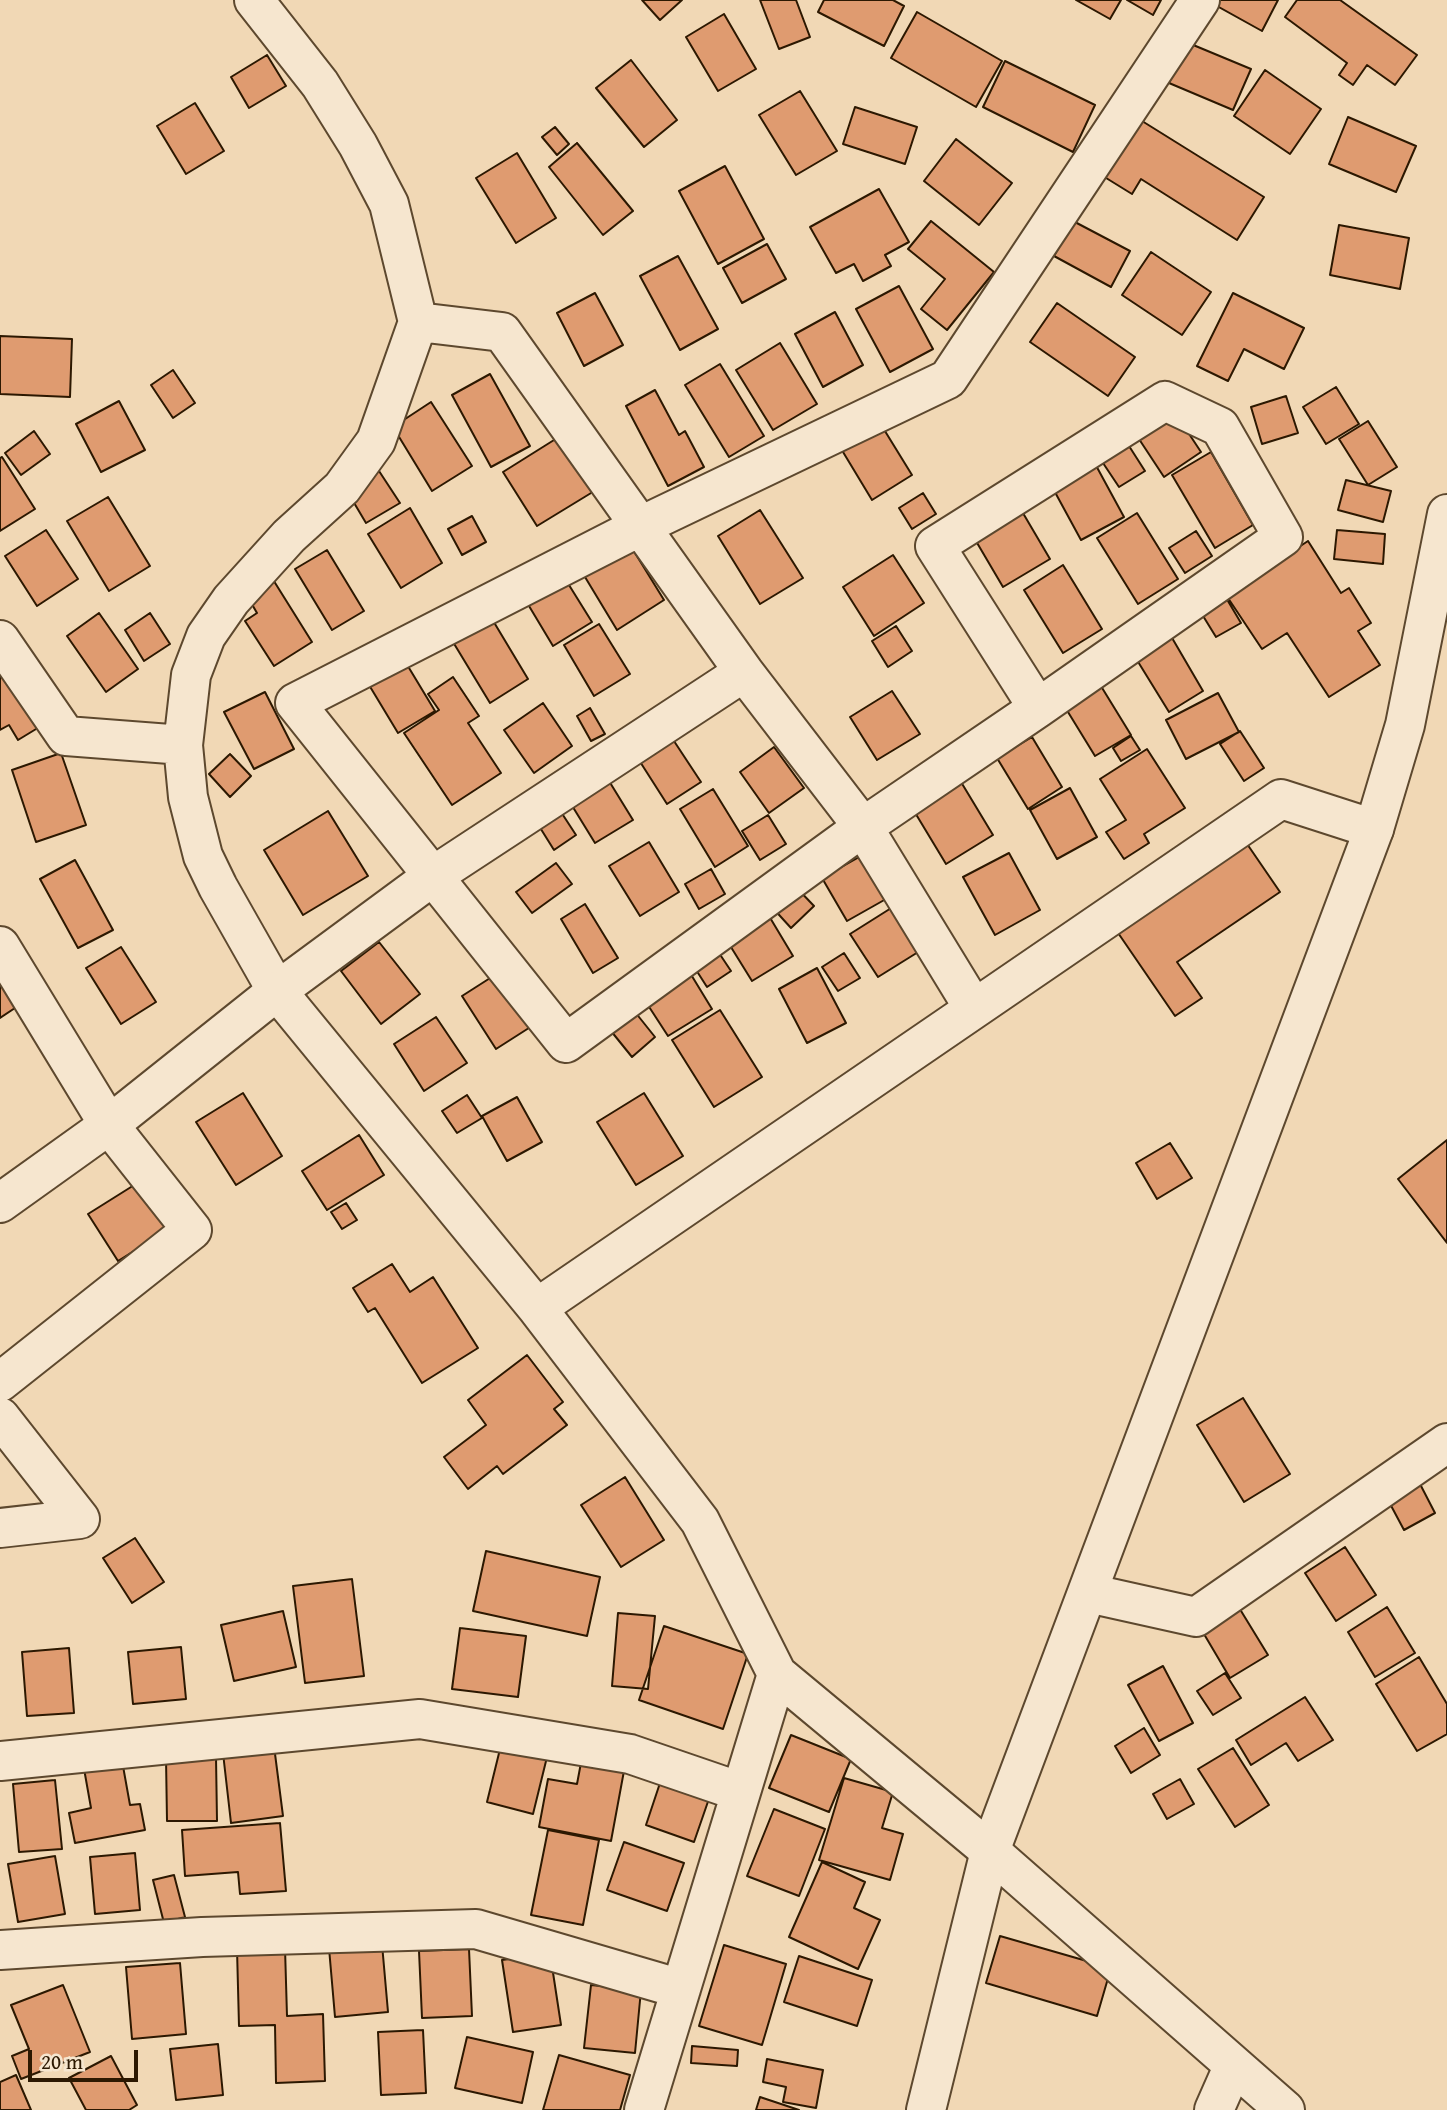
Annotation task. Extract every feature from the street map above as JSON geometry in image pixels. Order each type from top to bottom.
[{"type":"street","points":[[254,0],[320,84],[358,145],[388,204],[418,322],[376,441],[342,488],[289,536],[231,600],[206,636],[191,675],[183,745],[188,797],[203,856],[277,991],[537,1308],[700,1521],[777,1674],[990,1851],[1285,2110]]},
{"type":"street","points":[[1038,708],[934,546],[1165,401],[1220,427],[1283,537],[1038,708],[863,827],[566,1043],[295,702],[643,525],[948,379],[1200,0]]},
{"type":"street","points":[[418,322],[502,332],[643,525],[744,672],[863,827],[973,1007]]},
{"type":"street","points":[[926,2110],[990,1851],[1374,829],[1405,725],[1447,514]]},
{"type":"street","points":[[0,640],[66,736],[183,745]]},
{"type":"street","points":[[0,1203],[108,1125],[277,991],[433,876],[744,672]]},
{"type":"street","points":[[537,1308],[973,1007],[1281,799],[1374,829]]},
{"type":"street","points":[[0,946],[108,1125],[192,1230],[0,1382]]},
{"type":"street","points":[[0,1417],[80,1519],[0,1528]]},
{"type":"street","points":[[1088,1593],[1196,1617],[1447,1443]]},
{"type":"street","points":[[644,2110],[777,1674]]},
{"type":"street","points":[[0,1761],[420,1719],[630,1754],[741,1792]]},
{"type":"street","points":[[0,1950],[202,1937],[476,1929],[681,1989]]},
{"type":"street","points":[[1214,2110],[1233,2067]]},
{"type":"building","points":[[642,0],[682,0],[660,20]]},
{"type":"building","points":[[760,0],[796,0],[810,37],[779,49]]},
{"type":"building","points":[[824,0],[893,0],[904,6],[884,46],[818,12]]},
{"type":"building","points":[[1076,0],[1121,0],[1110,19]]},
{"type":"building","points":[[1127,0],[1161,0],[1153,15]]},
{"type":"building","points":[[1206,0],[1278,0],[1262,31]]},
{"type":"building","points":[[1297,0],[1340,0],[1417,55],[1395,85],[1367,65],[1353,85],[1339,75],[1347,63],[1285,17]]},
{"type":"building","points":[[917,12],[1002,61],[976,107],[891,58]]},
{"type":"building","points":[[724,14],[756,69],[718,91],[686,37]]},
{"type":"building","points":[[1186,42],[1251,69],[1233,110],[1169,83]]},
{"type":"building","points":[[267,55],[286,86],[249,108],[231,77]]},
{"type":"building","points":[[631,60],[677,120],[644,147],[596,88]]},
{"type":"building","points":[[1005,61],[1095,105],[1073,152],[983,107]]},
{"type":"building","points":[[1265,70],[1321,109],[1290,154],[1234,116]]},
{"type":"building","points":[[800,91],[837,151],[796,175],[759,115]]},
{"type":"building","points":[[195,103],[224,151],[186,174],[157,126]]},
{"type":"building","points":[[855,107],[917,127],[905,164],[843,144]]},
{"type":"building","points":[[1134,116],[1264,197],[1237,240],[1141,179],[1132,194],[1098,173]]},
{"type":"building","points":[[1348,117],[1416,146],[1396,192],[1329,164]]},
{"type":"building","points":[[555,127],[569,144],[557,155],[542,137]]},
{"type":"building","points":[[956,139],[1012,183],[979,225],[924,181]]},
{"type":"building","points":[[577,143],[633,211],[603,235],[549,167]]},
{"type":"building","points":[[517,153],[556,218],[516,243],[476,178]]},
{"type":"building","points":[[725,166],[764,239],[718,264],[679,191]]},
{"type":"building","points":[[879,189],[909,242],[885,255],[891,266],[863,281],[854,264],[836,273],[810,227]]},
{"type":"building","points":[[931,221],[994,272],[947,330],[921,309],[945,279],[908,249]]},
{"type":"building","points":[[1073,221],[1130,251],[1111,287],[1054,256]]},
{"type":"building","points":[[1339,225],[1409,238],[1400,289],[1330,275]]},
{"type":"building","points":[[767,244],[786,279],[742,303],[723,268]]},
{"type":"building","points":[[1151,252],[1211,292],[1182,335],[1122,295]]},
{"type":"building","points":[[678,256],[718,329],[680,350],[640,276]]},
{"type":"building","points":[[899,286],[933,349],[890,372],[856,309]]},
{"type":"building","points":[[595,293],[623,345],[584,366],[557,313]]},
{"type":"building","points":[[1233,293],[1304,328],[1284,369],[1244,349],[1228,381],[1197,366]]},
{"type":"building","points":[[1057,303],[1135,357],[1108,396],[1030,342]]},
{"type":"building","points":[[835,312],[863,365],[823,387],[795,334]]},
{"type":"building","points":[[0,336],[72,339],[70,397],[0,394]]},
{"type":"building","points":[[780,343],[817,404],[773,430],[736,370]]},
{"type":"building","points":[[720,364],[764,436],[729,457],[685,385]]},
{"type":"building","points":[[173,370],[195,403],[173,418],[151,385]]},
{"type":"building","points":[[490,374],[530,446],[491,467],[452,395]]},
{"type":"building","points":[[1336,387],[1359,424],[1326,444],[1303,407]]},
{"type":"building","points":[[655,390],[679,435],[685,431],[704,467],[668,486],[626,406]]},
{"type":"building","points":[[1286,396],[1298,433],[1262,444],[1251,407]]},
{"type":"building","points":[[119,401],[145,450],[101,472],[76,424]]},
{"type":"building","points":[[431,402],[472,466],[432,491],[393,427]]},
{"type":"building","points":[[1174,411],[1201,452],[1164,477],[1137,436]]},
{"type":"building","points":[[1368,421],[1397,467],[1368,485],[1339,439]]},
{"type":"building","points":[[880,423],[912,475],[872,500],[840,447]]},
{"type":"building","points":[[34,431],[50,454],[21,475],[5,453]]},
{"type":"building","points":[[562,435],[596,490],[537,526],[503,472]]},
{"type":"building","points":[[1129,446],[1145,471],[1119,487],[1103,463]]},
{"type":"building","points":[[1211,452],[1253,525],[1215,548],[1172,475]]},
{"type":"building","points":[[2,457],[35,509],[0,531],[0,458]]},
{"type":"building","points":[[1093,460],[1124,517],[1081,540],[1050,483]]},
{"type":"building","points":[[379,471],[400,503],[366,523],[347,491]]},
{"type":"building","points":[[1346,480],[1391,491],[1383,522],[1338,510]]},
{"type":"building","points":[[923,493],[936,514],[912,529],[899,508]]},
{"type":"building","points":[[108,497],[150,566],[109,591],[67,521]]},
{"type":"building","points":[[410,508],[442,563],[401,588],[368,534]]},
{"type":"building","points":[[1020,508],[1050,559],[1003,587],[973,536]]},
{"type":"building","points":[[760,510],[803,578],[760,604],[718,536]]},
{"type":"building","points":[[1137,513],[1178,579],[1138,604],[1097,538]]},
{"type":"building","points":[[472,516],[486,542],[462,555],[448,529]]},
{"type":"building","points":[[46,530],[78,579],[37,606],[5,556]]},
{"type":"building","points":[[1337,530],[1385,534],[1383,564],[1334,559]]},
{"type":"building","points":[[1196,531],[1212,556],[1185,573],[1169,548]]},
{"type":"building","points":[[1308,541],[1341,593],[1349,588],[1371,623],[1358,631],[1380,665],[1329,697],[1287,633],[1262,649],[1226,595]]},
{"type":"building","points":[[632,548],[664,600],[617,630],[585,577]]},
{"type":"building","points":[[327,550],[364,611],[332,630],[295,569]]},
{"type":"building","points":[[893,555],[924,603],[874,636],[843,587]]},
{"type":"building","points":[[1063,565],[1102,629],[1063,653],[1024,590]]},
{"type":"building","points":[[564,577],[592,622],[553,646],[526,601]]},
{"type":"building","points":[[272,578],[312,642],[274,666],[245,621],[257,613],[246,594]]},
{"type":"building","points":[[1225,596],[1241,623],[1216,637],[1200,611]]},
{"type":"building","points":[[99,613],[138,669],[106,692],[67,636]]},
{"type":"building","points":[[150,613],[170,644],[144,661],[125,630]]},
{"type":"building","points":[[492,619],[528,679],[490,703],[453,642]]},
{"type":"building","points":[[599,624],[630,674],[594,696],[564,645]]},
{"type":"building","points":[[896,626],[912,651],[888,667],[872,641]]},
{"type":"building","points":[[1168,631],[1203,691],[1169,712],[1132,652]]},
{"type":"building","points":[[0,658],[41,726],[18,740],[9,725],[0,730]]},
{"type":"building","points":[[403,658],[435,711],[398,733],[366,680]]},
{"type":"building","points":[[453,677],[479,716],[468,723],[501,773],[452,805],[404,733],[439,710],[428,694]]},
{"type":"building","points":[[1096,678],[1131,735],[1095,756],[1060,699]]},
{"type":"building","points":[[892,691],[920,734],[877,760],[850,717]]},
{"type":"building","points":[[265,692],[294,749],[254,769],[224,712]]},
{"type":"building","points":[[1218,693],[1239,732],[1186,759],[1166,720]]},
{"type":"building","points":[[543,703],[572,746],[534,773],[504,730]]},
{"type":"building","points":[[590,708],[605,734],[591,741],[577,716]]},
{"type":"building","points":[[1240,731],[1264,768],[1244,781],[1220,744]]},
{"type":"building","points":[[670,735],[701,782],[667,804],[637,757]]},
{"type":"building","points":[[1131,736],[1140,750],[1121,761],[1113,748]]},
{"type":"building","points":[[1032,737],[1062,787],[1028,809],[997,758]]},
{"type":"building","points":[[774,747],[804,788],[769,813],[740,772]]},
{"type":"building","points":[[1147,749],[1185,808],[1144,834],[1149,843],[1124,859],[1106,832],[1126,820],[1100,779]]},
{"type":"building","points":[[61,753],[86,825],[36,842],[12,770]]},
{"type":"building","points":[[230,754],[251,776],[230,797],[209,774]]},
{"type":"building","points":[[958,777],[993,835],[946,864],[911,806]]},
{"type":"building","points":[[609,781],[633,820],[595,843],[571,804]]},
{"type":"building","points":[[1070,788],[1097,837],[1057,859],[1030,810]]},
{"type":"building","points":[[713,789],[748,846],[715,867],[680,809]]},
{"type":"building","points":[[328,811],[368,876],[303,915],[264,850]]},
{"type":"building","points":[[561,812],[576,835],[554,850],[539,826]]},
{"type":"building","points":[[768,815],[786,844],[760,860],[742,831]]},
{"type":"building","points":[[1243,838],[1280,892],[1177,962],[1202,998],[1175,1016],[1114,927]]},
{"type":"building","points":[[649,842],[679,892],[640,916],[609,866]]},
{"type":"building","points":[[1009,853],[1040,910],[995,935],[963,877]]},
{"type":"building","points":[[861,856],[886,899],[847,921],[822,878]]},
{"type":"building","points":[[75,860],[113,930],[78,948],[40,879]]},
{"type":"building","points":[[556,863],[572,884],[532,913],[516,892]]},
{"type":"building","points":[[711,869],[725,894],[699,909],[685,884]]},
{"type":"building","points":[[794,885],[814,906],[791,928],[771,906]]},
{"type":"building","points":[[585,904],[618,958],[593,973],[561,919]]},
{"type":"building","points":[[896,905],[923,949],[878,977],[850,934]]},
{"type":"building","points":[[763,906],[793,956],[752,981],[721,931]]},
{"type":"building","points":[[379,942],[420,994],[381,1024],[341,971]]},
{"type":"building","points":[[121,947],[156,1002],[121,1024],[86,968]]},
{"type":"building","points":[[715,947],[731,971],[707,987],[691,962]]},
{"type":"building","points":[[844,953],[860,978],[838,991],[822,967]]},
{"type":"building","points":[[687,968],[712,1009],[668,1036],[642,996]]},
{"type":"building","points":[[817,968],[846,1023],[807,1043],[779,989]]},
{"type":"building","points":[[498,973],[532,1026],[496,1049],[462,996]]},
{"type":"building","points":[[0,978],[18,1006],[0,1018]]},
{"type":"building","points":[[720,1010],[762,1077],[714,1107],[672,1040]]},
{"type":"building","points":[[635,1012],[655,1037],[632,1057],[611,1031]]},
{"type":"building","points":[[436,1017],[467,1063],[424,1091],[394,1044]]},
{"type":"building","points":[[243,1093],[282,1156],[236,1185],[196,1122]]},
{"type":"building","points":[[644,1093],[683,1156],[636,1185],[597,1122]]},
{"type":"building","points":[[467,1095],[482,1118],[457,1133],[442,1111]]},
{"type":"building","points":[[517,1097],[542,1142],[507,1161],[482,1116]]},
{"type":"building","points":[[359,1135],[384,1175],[327,1210],[302,1171]]},
{"type":"building","points":[[1447,1140],[1447,1243],[1398,1179]]},
{"type":"building","points":[[1170,1143],[1192,1178],[1157,1199],[1136,1163]]},
{"type":"building","points":[[139,1182],[169,1229],[118,1261],[88,1214]]},
{"type":"building","points":[[346,1203],[357,1220],[342,1229],[331,1212]]},
{"type":"building","points":[[392,1264],[410,1292],[433,1277],[478,1348],[422,1383],[375,1308],[368,1312],[353,1288]]},
{"type":"building","points":[[527,1355],[563,1402],[554,1409],[567,1425],[503,1474],[497,1466],[468,1489],[444,1457],[486,1425],[468,1400]]},
{"type":"building","points":[[1243,1398],[1290,1474],[1244,1502],[1197,1425]]},
{"type":"building","points":[[625,1477],[664,1540],[621,1567],[581,1505]]},
{"type":"building","points":[[1420,1484],[1435,1513],[1404,1530],[1388,1500]]},
{"type":"building","points":[[135,1538],[164,1582],[132,1603],[103,1558]]},
{"type":"building","points":[[1345,1547],[1376,1595],[1336,1621],[1305,1573]]},
{"type":"building","points":[[486,1551],[600,1577],[587,1636],[473,1611]]},
{"type":"building","points":[[352,1579],[364,1676],[305,1683],[293,1586]]},
{"type":"building","points":[[1238,1606],[1268,1655],[1230,1678],[1201,1629]]},
{"type":"building","points":[[1387,1607],[1415,1653],[1375,1677],[1348,1632]]},
{"type":"building","points":[[283,1611],[296,1667],[234,1681],[221,1625]]},
{"type":"building","points":[[618,1613],[655,1616],[648,1689],[612,1686]]},
{"type":"building","points":[[664,1626],[748,1654],[723,1729],[639,1700]]},
{"type":"building","points":[[460,1628],[526,1636],[518,1697],[452,1689]]},
{"type":"building","points":[[181,1647],[186,1699],[133,1704],[128,1652]]},
{"type":"building","points":[[69,1648],[74,1713],[27,1716],[22,1652]]},
{"type":"building","points":[[1419,1657],[1447,1704],[1447,1734],[1417,1751],[1376,1684]]},
{"type":"building","points":[[1163,1666],[1193,1723],[1159,1741],[1128,1685]]},
{"type":"building","points":[[1225,1673],[1241,1698],[1213,1715],[1197,1691]]},
{"type":"building","points":[[1305,1697],[1333,1740],[1298,1761],[1286,1743],[1251,1765],[1236,1740]]},
{"type":"building","points":[[1144,1728],[1160,1755],[1131,1773],[1115,1746]]},
{"type":"building","points":[[791,1735],[851,1759],[829,1812],[769,1788]]},
{"type":"building","points":[[501,1745],[547,1757],[533,1814],[487,1802]]},
{"type":"building","points":[[274,1746],[283,1816],[231,1823],[223,1753]]},
{"type":"building","points":[[1233,1748],[1269,1805],[1235,1827],[1198,1769]]},
{"type":"building","points":[[583,1752],[626,1760],[611,1841],[539,1827],[548,1779],[577,1784]]},
{"type":"building","points":[[121,1755],[130,1805],[140,1804],[145,1830],[75,1843],[69,1813],[91,1808],[83,1763]]},
{"type":"building","points":[[216,1757],[217,1821],[167,1821],[166,1758]]},
{"type":"building","points":[[663,1774],[712,1790],[694,1842],[646,1825]]},
{"type":"building","points":[[844,1778],[893,1792],[882,1828],[903,1834],[890,1880],[819,1860]]},
{"type":"building","points":[[1180,1779],[1194,1804],[1167,1819],[1153,1794]]},
{"type":"building","points":[[55,1780],[62,1849],[19,1852],[13,1784]]},
{"type":"building","points":[[774,1809],[825,1829],[799,1896],[747,1876]]},
{"type":"building","points":[[280,1823],[286,1891],[240,1894],[238,1872],[185,1876],[182,1830]]},
{"type":"building","points":[[548,1830],[599,1840],[583,1925],[531,1915]]},
{"type":"building","points":[[624,1842],[684,1863],[667,1911],[607,1890]]},
{"type":"building","points":[[135,1853],[140,1910],[95,1914],[90,1857]]},
{"type":"building","points":[[55,1856],[65,1914],[18,1922],[8,1864]]},
{"type":"building","points":[[822,1862],[865,1882],[854,1908],[880,1920],[858,1969],[789,1937]]},
{"type":"building","points":[[174,1875],[185,1917],[164,1923],[153,1880]]},
{"type":"building","points":[[1000,1936],[1111,1968],[1097,2016],[986,1983]]},
{"type":"building","points":[[382,1944],[388,2012],[335,2017],[329,1948]]},
{"type":"building","points":[[724,1945],[786,1964],[762,2045],[699,2026]]},
{"type":"building","points":[[285,1948],[287,2016],[323,2014],[325,2081],[276,2083],[275,2025],[239,2026],[237,1949]]},
{"type":"building","points":[[469,1949],[472,2016],[422,2018],[419,1951]]},
{"type":"building","points":[[550,1953],[561,2025],[513,2032],[502,1960]]},
{"type":"building","points":[[799,1956],[872,1980],[857,2026],[784,2002]]},
{"type":"building","points":[[180,1963],[186,2034],[132,2039],[126,1967]]},
{"type":"building","points":[[63,1985],[90,2052],[21,2079],[12,2056],[29,2049],[11,2005]]},
{"type":"building","points":[[591,1985],[641,1990],[635,2053],[584,2048]]},
{"type":"building","points":[[423,2030],[426,2093],[381,2095],[378,2032]]},
{"type":"building","points":[[467,2037],[533,2052],[522,2103],[455,2088]]},
{"type":"building","points":[[218,2044],[223,2095],[176,2100],[170,2049]]},
{"type":"building","points":[[692,2046],[738,2050],[737,2066],[691,2063]]},
{"type":"building","points":[[559,2055],[630,2075],[620,2110],[543,2110]]},
{"type":"building","points":[[111,2056],[137,2105],[129,2110],[86,2110],[69,2078]]},
{"type":"building","points":[[767,2059],[823,2070],[816,2108],[783,2102],[786,2087],[763,2082]]},
{"type":"building","points":[[16,2075],[31,2110],[0,2110],[0,2082]]},
{"type":"building","points":[[760,2097],[799,2110],[756,2110]]}]
